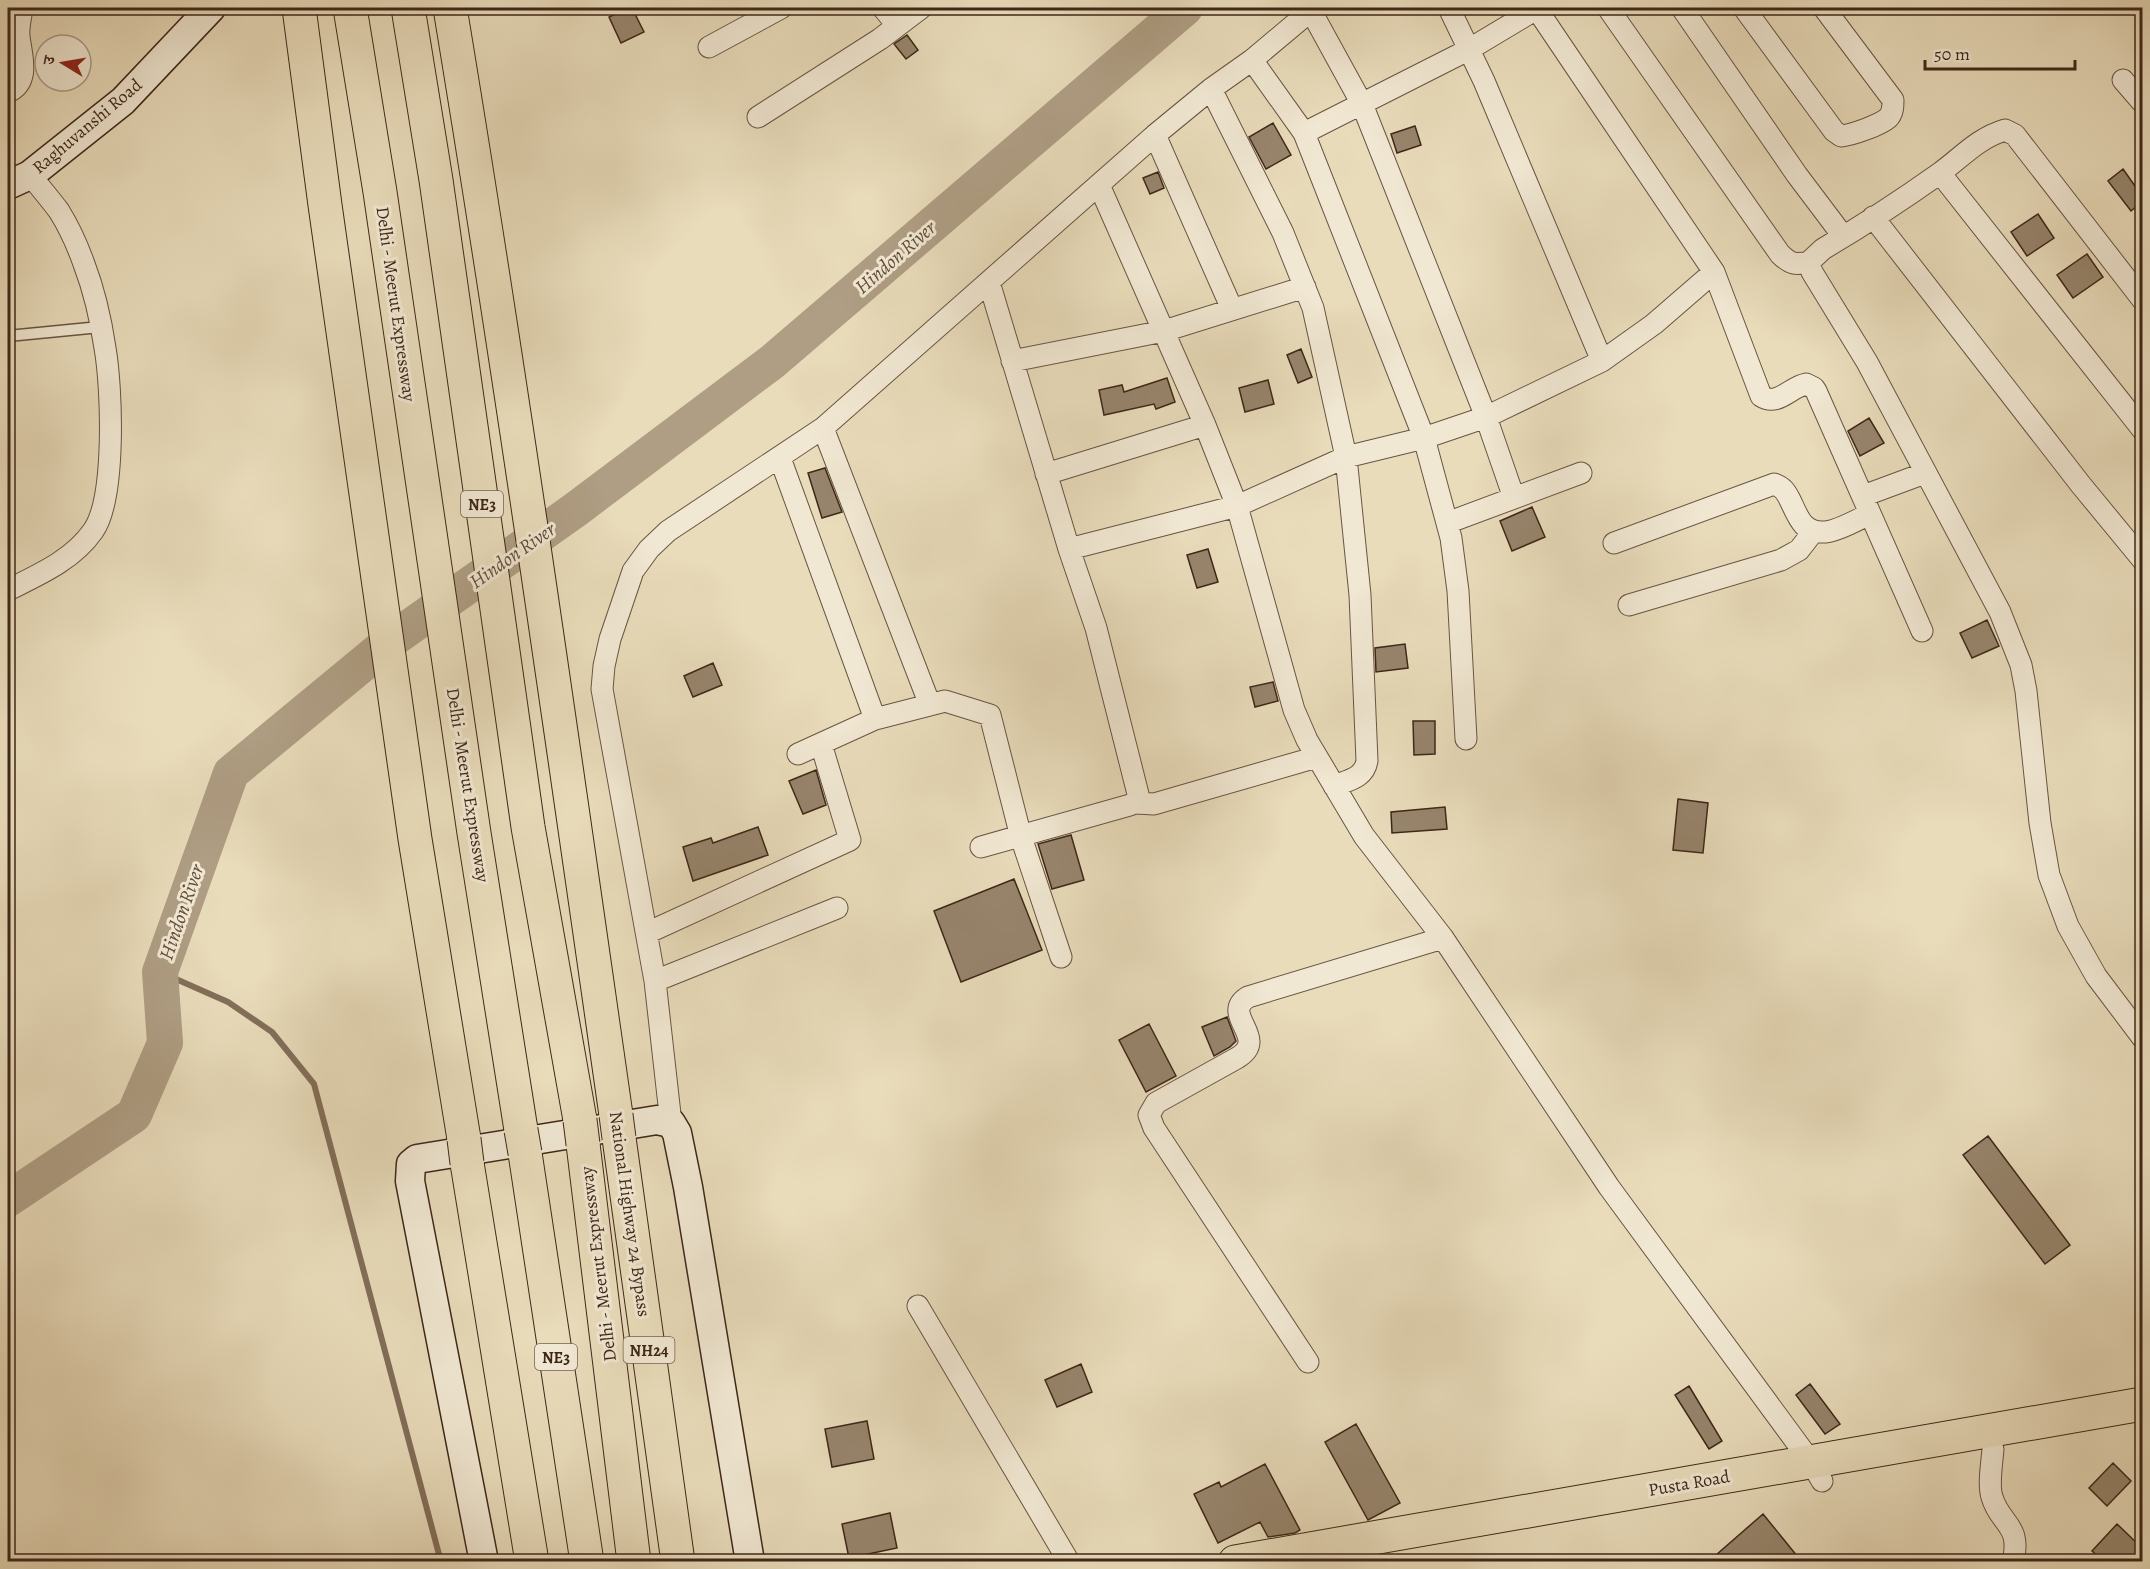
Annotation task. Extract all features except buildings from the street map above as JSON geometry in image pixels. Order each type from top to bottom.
[{"type":"main road","points":[[299,8],[415,839],[532,1562]]},
{"type":"main road","name":"Delhi - Meerut Expressway","points":[[350,8],[380,192],[474,833],[587,1562]]},
{"type":"main road","name":"Delhi - Meerut Expressway","points":[[408,8],[436,180],[528,827],[582,1132],[634,1562]]},
{"type":"main road","name":"National Highway 24 Bypass","points":[[450,8],[576,827],[678,1562]]},
{"type":"main road","name":"Pusta Road","points":[[1346,1562],[1816,1471],[2142,1404]]},
{"type":"main road","name":"Pusta Road","points":[[1235,1562],[1816,1471],[1993,1449],[2142,1423]]},
{"type":"street","points":[[8,92],[16,86],[23,70],[19,34],[22,8]]},
{"type":"street","name":"Raghuvanshi Road","points":[[19,180],[123,101],[211,8]]},
{"type":"street","points":[[709,47],[781,8]]},
{"type":"street","points":[[883,8],[897,25]]},
{"type":"street","points":[[758,117],[880,39],[921,8]]},
{"type":"street","points":[[1449,8],[1488,92],[1602,361]]},
{"type":"street","points":[[1304,133],[1468,50],[1537,8],[1714,272],[1761,396],[1767,400],[1774,400],[1802,384],[1814,388],[1922,631]]},
{"type":"street","points":[[1608,8],[1780,254],[1788,262],[1797,265],[1809,262],[1814,255],[1941,173],[1978,142],[2005,130],[2015,135],[2142,299]]},
{"type":"street","points":[[1682,8],[1797,175],[1843,236]]},
{"type":"street","points":[[1744,8],[1834,131],[1841,136],[1854,134],[1887,118],[1893,109],[1893,100],[1824,8]]},
{"type":"street","points":[[750,1562],[688,1186],[677,1133],[671,1123],[655,981],[603,689],[604,666],[610,639],[633,571],[649,549],[668,531],[823,428],[1155,135],[1211,89],[1252,60],[1312,9],[1362,104],[1486,417],[1514,498]]},
{"type":"street","points":[[1252,60],[1304,133],[1424,438],[1447,523],[1458,591],[1466,739]]},
{"type":"street","points":[[2123,80],[2142,102]]},
{"type":"street","points":[[1211,89],[1284,233],[1313,308],[1346,457],[1360,595],[1367,761],[1361,775],[1334,786]]},
{"type":"street","points":[[1155,135],[1232,309]]},
{"type":"street","points":[[1941,173],[2142,429]]},
{"type":"street","points":[[8,590],[52,567],[74,551],[92,532],[100,518],[107,491],[110,413],[106,349],[85,265],[59,212],[19,180]]},
{"type":"street","points":[[1099,185],[1205,425],[1237,506],[1294,710],[1317,757],[1364,836],[1443,938],[1610,1187],[1816,1471]]},
{"type":"street","points":[[1873,217],[2081,485],[2142,559]]},
{"type":"street","points":[[1809,262],[1812,272],[1867,362],[2000,612],[2021,665],[2026,691],[2040,823],[2049,875],[2068,926],[2096,976],[2142,1037]]},
{"type":"street","points":[[1070,549],[1237,506],[1346,457],[1424,438],[1486,417],[1602,361],[1654,324],[1714,272]]},
{"type":"street","points":[[989,282],[1046,474],[1096,628],[1135,776],[1138,794],[1136,803]]},
{"type":"street","points":[[1012,361],[1164,331],[1305,287]]},
{"type":"street","points":[[1046,474],[1205,425]]},
{"type":"street","points":[[823,428],[930,705]]},
{"type":"street","points":[[780,458],[875,719]]},
{"type":"street","points":[[1614,543],[1774,484],[1783,488],[1803,524],[1814,532],[1823,533],[1926,472]]},
{"type":"street","points":[[1447,523],[1581,473]]},
{"type":"street","points":[[1629,605],[1781,560],[1798,550],[1814,532]]},
{"type":"street","points":[[798,754],[875,719],[945,700],[990,715],[1021,837],[1061,957]]},
{"type":"street","points":[[647,933],[850,840],[821,744]]},
{"type":"street","points":[[981,847],[1136,803],[1154,804],[1317,757]]},
{"type":"street","points":[[655,981],[837,908]]},
{"type":"street","points":[[1308,1362],[1154,1128],[1149,1115],[1156,1103],[1237,1058],[1247,1050],[1250,1045],[1237,1009],[1239,1004],[1248,997],[1443,938]]},
{"type":"street","points":[[484,1562],[413,1193],[411,1164],[415,1159],[437,1155],[657,1120],[671,1123]]},
{"type":"street","points":[[918,1306],[1069,1562]]},
{"type":"street","points":[[1993,1449],[1991,1495],[2012,1527],[2016,1542],[2013,1562]]},
{"type":"lane","points":[[8,336],[100,327]]},
{"type":"waterway","name":"Hindon River","points":[[8,1199],[134,1115],[165,1043],[160,972],[231,773],[393,639],[575,510],[772,362],[1185,8]]},
{"type":"waterway","points":[[160,972],[228,1002],[272,1032],[314,1084],[441,1562]]}]
